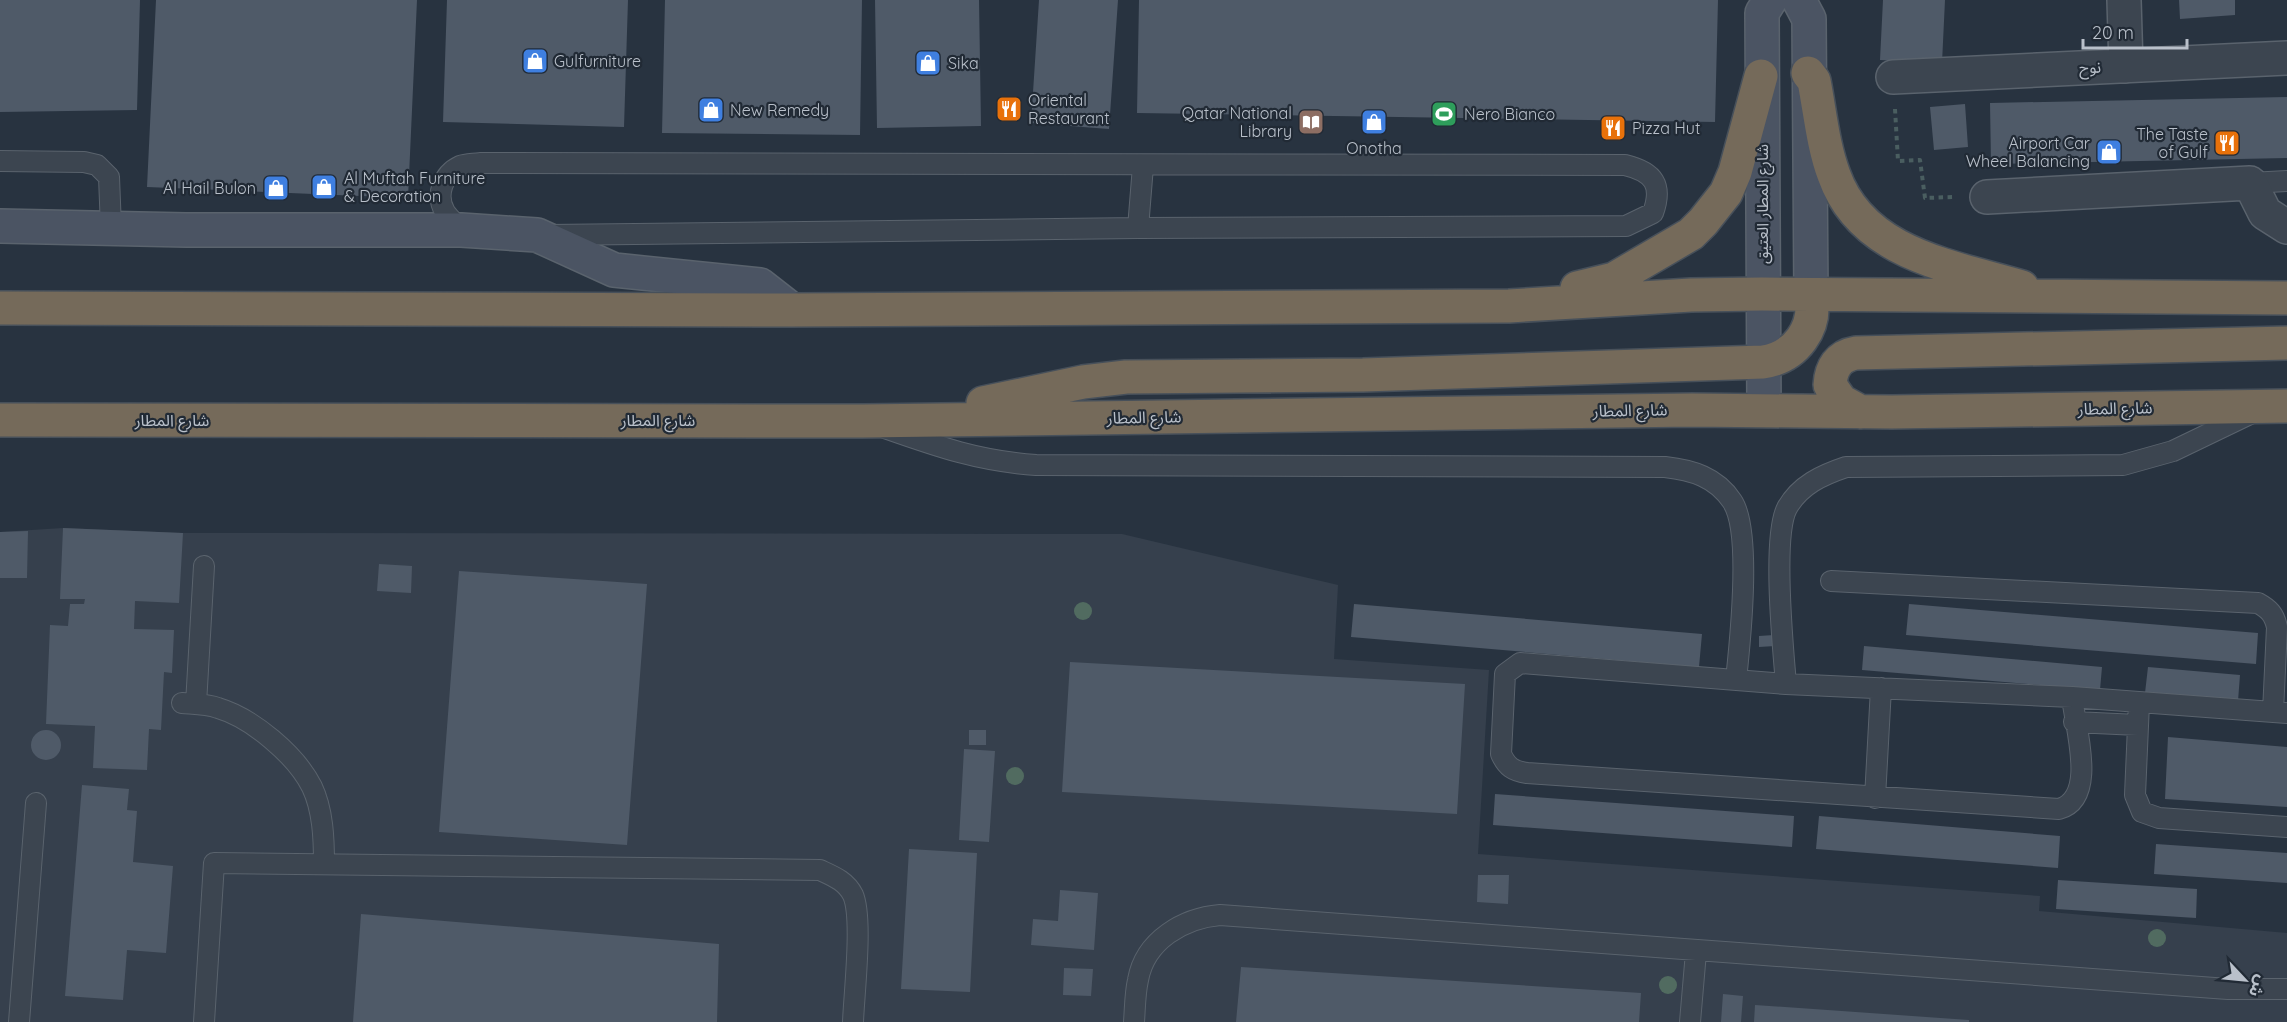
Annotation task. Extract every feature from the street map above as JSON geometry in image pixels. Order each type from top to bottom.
[{"type":"highway","points":[[1808,73],[1814,81],[1833,173],[1846,201],[1863,224],[1887,241],[1914,254],[2058,298]]},
{"type":"highway","points":[[1509,306],[1614,279],[1691,234],[1726,193],[1739,160],[1761,76]]},
{"type":"highway","points":[[0,308],[792,310],[1509,306],[1691,295],[1762,294],[2287,298]]},
{"type":"highway","points":[[862,421],[1013,399],[1083,382],[1126,377],[1363,375],[1763,362],[1785,355],[1802,340],[1811,318],[1811,296]]},
{"type":"highway","points":[[1861,412],[1841,401],[1830,386],[1835,363],[1845,356],[1856,353],[2287,343]]},
{"type":"highway","name":"شارع المطار","points":[[0,420],[862,421],[2278,406]]},
{"type":"street","name":"شارع المطار العتيق","points":[[1764,410],[1761,76],[1762,13],[1770,0]]},
{"type":"street","points":[[1799,0],[1809,20],[1811,296]]},
{"type":"street","points":[[2124,0],[2126,66]]},
{"type":"street","name":"نوح","points":[[1893,78],[2287,58]]},
{"type":"street","points":[[1973,197],[2250,183],[2265,213],[2287,227]]},
{"type":"street","points":[[0,226],[461,230],[537,235],[614,270],[760,285],[792,310]]},
{"type":"lane","points":[[0,161],[84,162],[97,165],[109,177],[111,228]]},
{"type":"lane","points":[[461,230],[444,211],[440,196],[443,184],[449,174],[461,165],[480,163],[1143,166],[1625,165],[1644,169],[1654,183],[1658,198],[1653,213],[1626,226],[1138,228],[537,235]]},
{"type":"lane","points":[[1138,228],[1143,166]]},
{"type":"lane","points":[[2250,183],[2287,182]]},
{"type":"lane","points":[[1786,684],[1781,629],[1781,532],[1787,509],[1802,489],[1822,475],[1846,467],[2123,465],[2173,451],[2278,406]]},
{"type":"lane","points":[[862,421],[959,454],[997,462],[1036,465],[1665,467],[1692,470],[1716,483],[1734,502],[1741,529],[1742,628],[1736,680]]},
{"type":"lane","points":[[204,566],[189,703],[218,708],[240,718],[282,748],[303,771],[313,789],[324,834],[324,864]]},
{"type":"lane","points":[[1830,581],[2258,603],[2268,608],[2277,627],[2280,713],[2073,698],[1786,684],[1520,663],[1505,674],[1501,754],[1506,764],[1515,771],[1527,773],[2059,809],[2067,807],[2078,796],[2080,788],[2081,765],[2074,722],[2073,698]]},
{"type":"lane","points":[[1875,798],[1881,688]]},
{"type":"lane","points":[[2139,703],[2135,795],[2142,812],[2159,818],[2287,827]]},
{"type":"lane","points":[[2074,722],[2138,725]]},
{"type":"lane","points":[[19,1022],[36,803]]},
{"type":"lane","points":[[204,1022],[214,863],[820,870],[840,879],[853,895],[857,915],[853,1022]]},
{"type":"lane","points":[[1134,1022],[1138,978],[1154,946],[1174,929],[1203,916],[1235,915],[2228,989],[2287,988]]},
{"type":"lane","points":[[1690,1022],[1696,951]]},
{"type":"path","points":[[1893,78],[1898,161],[1920,160],[1925,198],[1973,197]]},
{"type":"shaded area","points":[[63,528],[183,533],[1122,534],[1338,585],[1334,659],[1489,670],[1478,854],[2040,896],[2039,911],[2287,933],[2287,1022],[0,1022],[0,532]]},
{"type":"building","points":[[0,0],[140,0],[137,110],[0,112]]},
{"type":"building","points":[[156,0],[417,0],[408,198],[147,187]]},
{"type":"building","name":"Gulfurniture","points":[[447,0],[628,0],[624,127],[443,122]]},
{"type":"building","points":[[665,0],[862,0],[860,135],[662,133]]},
{"type":"building","name":"Sika","points":[[875,0],[979,0],[981,126],[877,128]]},
{"type":"building","points":[[1039,0],[1118,0],[1109,129],[1031,123]]},
{"type":"building","points":[[1139,0],[1718,0],[1715,122],[1137,113]]},
{"type":"building","points":[[1883,0],[1945,0],[1942,63],[1880,60]]},
{"type":"building","points":[[2179,0],[2235,0],[2235,15],[2180,19]]},
{"type":"building","points":[[2287,97],[2287,158],[1991,164],[1990,103]]},
{"type":"building","points":[[1965,104],[1968,147],[1934,150],[1930,107]]},
{"type":"building","points":[[63,528],[183,533],[179,603],[135,601],[134,629],[174,630],[172,673],[164,672],[161,730],[149,729],[147,770],[93,768],[95,726],[46,724],[50,625],[68,626],[70,604],[84,604],[85,599],[60,599]]},
{"type":"building","points":[[28,531],[27,578],[0,578],[0,532]]},
{"type":"building","points":[[379,564],[412,566],[411,593],[377,591]]},
{"type":"building","points":[[459,571],[647,584],[627,845],[439,832]]},
{"type":"building","points":[[1354,604],[1702,634],[1699,667],[1351,637]]},
{"type":"building","points":[[1909,604],[2258,633],[2256,664],[1906,635]]},
{"type":"building","points":[[1774,635],[1775,646],[1759,647],[1759,636]]},
{"type":"building","points":[[1864,646],[2102,667],[2100,690],[1862,670]]},
{"type":"building","points":[[1070,662],[1465,684],[1457,814],[1062,792]]},
{"type":"building","points":[[2148,667],[2240,675],[2238,701],[2145,693]]},
{"type":"building","points":[[46,730],[52,731],[60,739],[60,751],[52,759],[46,760],[40,759],[32,751],[31,745],[32,739],[40,731]]},
{"type":"building","points":[[969,730],[986,730],[986,745],[969,745]]},
{"type":"building","points":[[2168,737],[2287,747],[2287,807],[2165,799]]},
{"type":"building","points":[[964,749],[995,751],[989,842],[959,840]]},
{"type":"building","points":[[82,785],[129,789],[127,810],[137,811],[133,862],[173,866],[166,953],[127,950],[123,1000],[65,996]]},
{"type":"building","points":[[1495,794],[1794,816],[1792,847],[1493,825]]},
{"type":"building","points":[[1819,816],[2060,836],[2058,868],[1816,849]]},
{"type":"building","points":[[2156,844],[2287,853],[2287,883],[2154,874]]},
{"type":"building","points":[[909,849],[977,853],[970,992],[901,989]]},
{"type":"building","points":[[1478,875],[1509,875],[1508,904],[1477,902]]},
{"type":"building","points":[[2058,880],[2197,889],[2196,918],[2056,909]]},
{"type":"building","points":[[1060,890],[1098,893],[1094,950],[1031,945],[1033,919],[1058,921]]},
{"type":"building","points":[[361,914],[719,944],[717,1022],[353,1022]]},
{"type":"building","points":[[1241,967],[1641,993],[1639,1022],[1236,1022]]},
{"type":"building","points":[[1064,968],[1093,969],[1091,996],[1063,995]]},
{"type":"building","points":[[1723,994],[1743,996],[1741,1022],[1721,1022]]},
{"type":"building","points":[[1755,1005],[1969,1020],[1969,1022],[1754,1022]]},
{"type":"place","name":"Gulfurniture","points":[[535,61]]},
{"type":"place","name":"Sika","points":[[928,63]]},
{"type":"place","name":"Oriental Restaurant","points":[[1009,109]]},
{"type":"place","name":"New Remedy","points":[[711,110]]},
{"type":"place","name":"Nero Bianco","points":[[1444,114]]},
{"type":"place","name":"Qatar National Library","points":[[1311,122]]},
{"type":"place","name":"Onotha","points":[[1374,122]]},
{"type":"place","name":"Pizza Hut","points":[[1613,128]]},
{"type":"place","name":"The Taste of Gulf","points":[[2227,143]]},
{"type":"place","name":"Airport Car Wheel Balancing","points":[[2109,152]]},
{"type":"place","name":"Al Muftah Furniture & Decoration","points":[[324,187]]},
{"type":"place","name":"Al Hail Bulon","points":[[276,188]]}]
